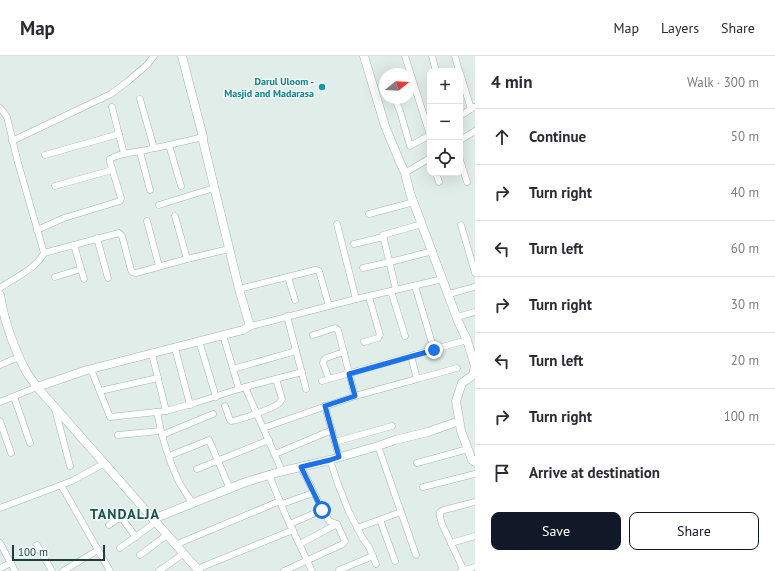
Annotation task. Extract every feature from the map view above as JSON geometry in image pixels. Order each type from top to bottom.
[{"type":"street","points":[[12,141],[111,94],[147,65],[154,56]]},
{"type":"street","points":[[182,56],[239,289],[249,323],[248,327]]},
{"type":"street","points":[[364,56],[385,126],[405,173],[410,193],[467,340],[475,366],[474,377],[462,383],[456,401],[461,431],[472,460],[475,462]]},
{"type":"street","points":[[405,56],[427,126]]},
{"type":"street","points":[[432,56],[435,68]]},
{"type":"street","points":[[455,56],[459,68]]},
{"type":"street","points":[[463,80],[473,108],[463,114]]},
{"type":"street","points":[[140,99],[154,148]]},
{"type":"street","points":[[397,104],[410,146],[427,137]]},
{"type":"street","points":[[112,107],[124,154]]},
{"type":"street","points":[[0,108],[7,117],[12,141],[44,253]]},
{"type":"street","points":[[463,138],[475,130]]},
{"type":"street","points":[[45,155],[119,134]]},
{"type":"street","points":[[37,230],[64,218],[120,201],[121,198],[112,170],[110,158],[203,137]]},
{"type":"street","points":[[169,145],[181,186]]},
{"type":"street","points":[[140,152],[150,190]]},
{"type":"street","points":[[405,173],[427,160]]},
{"type":"street","points":[[463,169],[467,182]]},
{"type":"street","points":[[55,186],[112,170]]},
{"type":"street","points":[[437,176],[439,182]]},
{"type":"street","points":[[159,205],[214,188]]},
{"type":"street","points":[[369,214],[414,202]]},
{"type":"street","points":[[175,216],[187,259]]},
{"type":"street","points":[[147,221],[159,266]]},
{"type":"street","points":[[337,224],[356,299]]},
{"type":"street","points":[[354,244],[383,237],[383,234],[422,224]]},
{"type":"street","points":[[461,225],[475,274]]},
{"type":"street","points":[[0,288],[34,265],[44,253],[117,233],[121,234],[131,270],[132,272],[136,273],[229,249]]},
{"type":"street","points":[[383,237],[390,262],[394,291],[405,336]]},
{"type":"street","points":[[97,238],[108,278]]},
{"type":"street","points":[[74,244],[84,279]]},
{"type":"street","points":[[363,268],[432,251]]},
{"type":"street","points":[[55,277],[81,269]]},
{"type":"street","points":[[239,289],[315,270],[319,272],[329,306]]},
{"type":"street","points":[[288,277],[295,300]]},
{"type":"street","points":[[0,402],[37,387],[91,369],[243,330],[248,327],[287,316],[443,279]]},
{"type":"street","points":[[415,286],[434,350]]},
{"type":"street","points":[[449,294],[475,287]]},
{"type":"street","points":[[364,342],[378,338],[380,335],[369,297]]},
{"type":"street","points":[[0,298],[8,327],[19,357],[27,373],[37,387],[198,570],[292,527],[322,510]]},
{"type":"street","points":[[457,317],[475,312]]},
{"type":"street","points":[[287,316],[306,390]]},
{"type":"street","points":[[313,335],[335,328],[338,330],[355,396]]},
{"type":"street","points":[[223,335],[233,369],[269,440],[282,471]]},
{"type":"street","points":[[322,381],[467,340]]},
{"type":"street","points":[[199,341],[216,397]]},
{"type":"street","points":[[175,348],[190,405]]},
{"type":"street","points":[[233,369],[296,351]]},
{"type":"street","points":[[329,379],[324,360],[344,352]]},
{"type":"street","points":[[152,354],[166,410]]},
{"type":"street","points":[[411,356],[417,379]]},
{"type":"street","points":[[0,365],[19,357]]},
{"type":"street","points":[[263,428],[355,396],[457,368]]},
{"type":"street","points":[[91,369],[110,417],[157,412],[190,405],[242,388],[302,372]]},
{"type":"street","points":[[100,391],[158,378]]},
{"type":"street","points":[[225,406],[231,421],[280,403],[282,399],[276,379]]},
{"type":"street","points":[[14,396],[30,443]]},
{"type":"street","points":[[54,406],[70,466]]},
{"type":"street","points":[[325,406],[339,457]]},
{"type":"street","points":[[157,412],[161,433],[178,480],[193,504]]},
{"type":"street","points":[[118,435],[161,433],[213,414]]},
{"type":"street","points":[[0,421],[11,453]]},
{"type":"street","points":[[120,548],[136,537],[154,521],[246,482],[428,432],[459,421]]},
{"type":"street","points":[[335,442],[392,426]]},
{"type":"street","points":[[275,454],[332,430]]},
{"type":"street","points":[[169,456],[209,440],[230,489]]},
{"type":"street","points":[[197,470],[269,440]]},
{"type":"street","points":[[378,446],[416,555]]},
{"type":"street","points":[[416,463],[468,449]]},
{"type":"street","points":[[330,460],[349,512],[363,539],[369,547],[376,564]]},
{"type":"street","points":[[0,508],[72,481],[105,463]]},
{"type":"street","points":[[284,571],[343,544],[345,541],[337,524],[329,521],[322,510],[301,467]]},
{"type":"street","points":[[423,487],[475,474]]},
{"type":"street","points":[[270,475],[312,571]]},
{"type":"street","points":[[61,485],[110,571]]},
{"type":"street","points":[[175,544],[313,492]]},
{"type":"street","points":[[475,502],[440,512],[440,517],[463,571],[475,567]]},
{"type":"street","points":[[357,528],[401,512]]},
{"type":"street","points":[[109,525],[118,519],[123,520],[136,537]]},
{"type":"street","points":[[380,520],[395,561]]},
{"type":"street","points":[[300,544],[337,524]]},
{"type":"street","points":[[140,555],[167,535]]},
{"type":"street","points":[[451,543],[475,536]]},
{"type":"street","points":[[0,543],[15,571]]},
{"type":"street","points":[[37,545],[52,571]]},
{"type":"street","points":[[63,571],[98,550]]},
{"type":"street","points":[[159,571],[183,554]]},
{"type":"street","points":[[339,571],[373,556]]},
{"type":"street","points":[[0,568],[11,563]]},
{"type":"place","name":"Darul Uloom - Masjid and Madarasa","points":[[322,87]]},
{"type":"district","name":"TANDALJA","points":[[125,514]]},
{"type":"route","points":[[322,510],[301,467],[339,457],[325,406],[355,396],[349,374],[434,350]]}]
